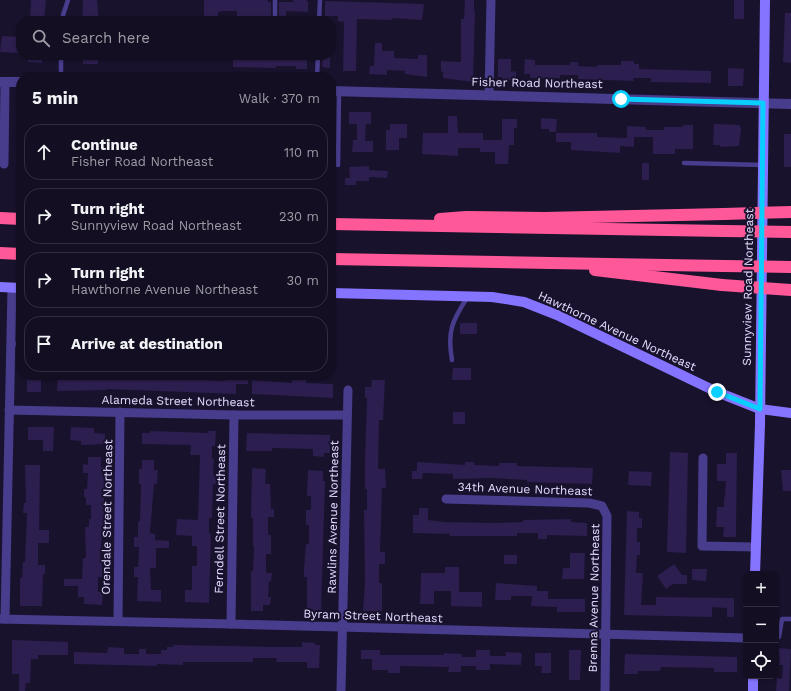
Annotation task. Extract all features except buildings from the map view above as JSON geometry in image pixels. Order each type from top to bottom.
[{"type":"highway","points":[[385,225],[466,217],[544,218],[791,212]]},
{"type":"highway","points":[[0,218],[16,219]]},
{"type":"highway","points":[[336,224],[791,232]]},
{"type":"highway","points":[[0,253],[16,254]]},
{"type":"highway","points":[[336,259],[791,267]]},
{"type":"highway","points":[[544,263],[629,275],[791,290]]},
{"type":"main road","name":"Sunnyview Road Northeast","points":[[755,571],[760,409],[765,0]]},
{"type":"main road","points":[[0,288],[16,288]]},
{"type":"main road","name":"Hawthorne Avenue Northeast","points":[[336,293],[501,298],[538,306],[696,383],[760,409],[791,413]]},
{"type":"main road","points":[[753,679],[753,691]]},
{"type":"street","points":[[489,95],[491,0]]},
{"type":"street","points":[[4,164],[3,82],[16,82]]},
{"type":"street","name":"Fisher Road Northeast","points":[[336,91],[791,104]]},
{"type":"street","points":[[3,619],[10,344],[16,288]]},
{"type":"street","name":"Rawlins Avenue Northeast","points":[[341,691],[344,628],[346,415],[348,390]]},
{"type":"street","name":"Alameda Street Northeast","points":[[9,410],[234,415],[346,415]]},
{"type":"street","name":"Orendale Street Northeast","points":[[118,621],[120,412]]},
{"type":"street","name":"Ferndell Street Northeast","points":[[231,624],[234,415]]},
{"type":"street","points":[[703,458],[702,546],[756,547]]},
{"type":"street","name":"34th Avenue Northeast","points":[[446,499],[589,503],[602,506]]},
{"type":"street","name":"Brenna Avenue Northeast","points":[[602,506],[607,516],[607,634],[605,691]]},
{"type":"street","name":"Byram Street Northeast","points":[[3,619],[743,638]]},
{"type":"lane","points":[[64,16],[68,0]]},
{"type":"lane","points":[[275,0],[275,16]]},
{"type":"lane","points":[[319,16],[320,0]]},
{"type":"lane","points":[[61,60],[61,72]]},
{"type":"lane","points":[[317,72],[318,60]]},
{"type":"lane","points":[[336,116],[338,165]]},
{"type":"lane","points":[[684,163],[763,165]]},
{"type":"lane","points":[[452,360],[450,346],[452,322],[468,296]]},
{"type":"lane","points":[[10,344],[16,344]]},
{"type":"lane","points":[[779,637],[782,619],[791,619]]},
{"type":"route","points":[[621,99],[763,103],[760,409],[717,392]]}]
